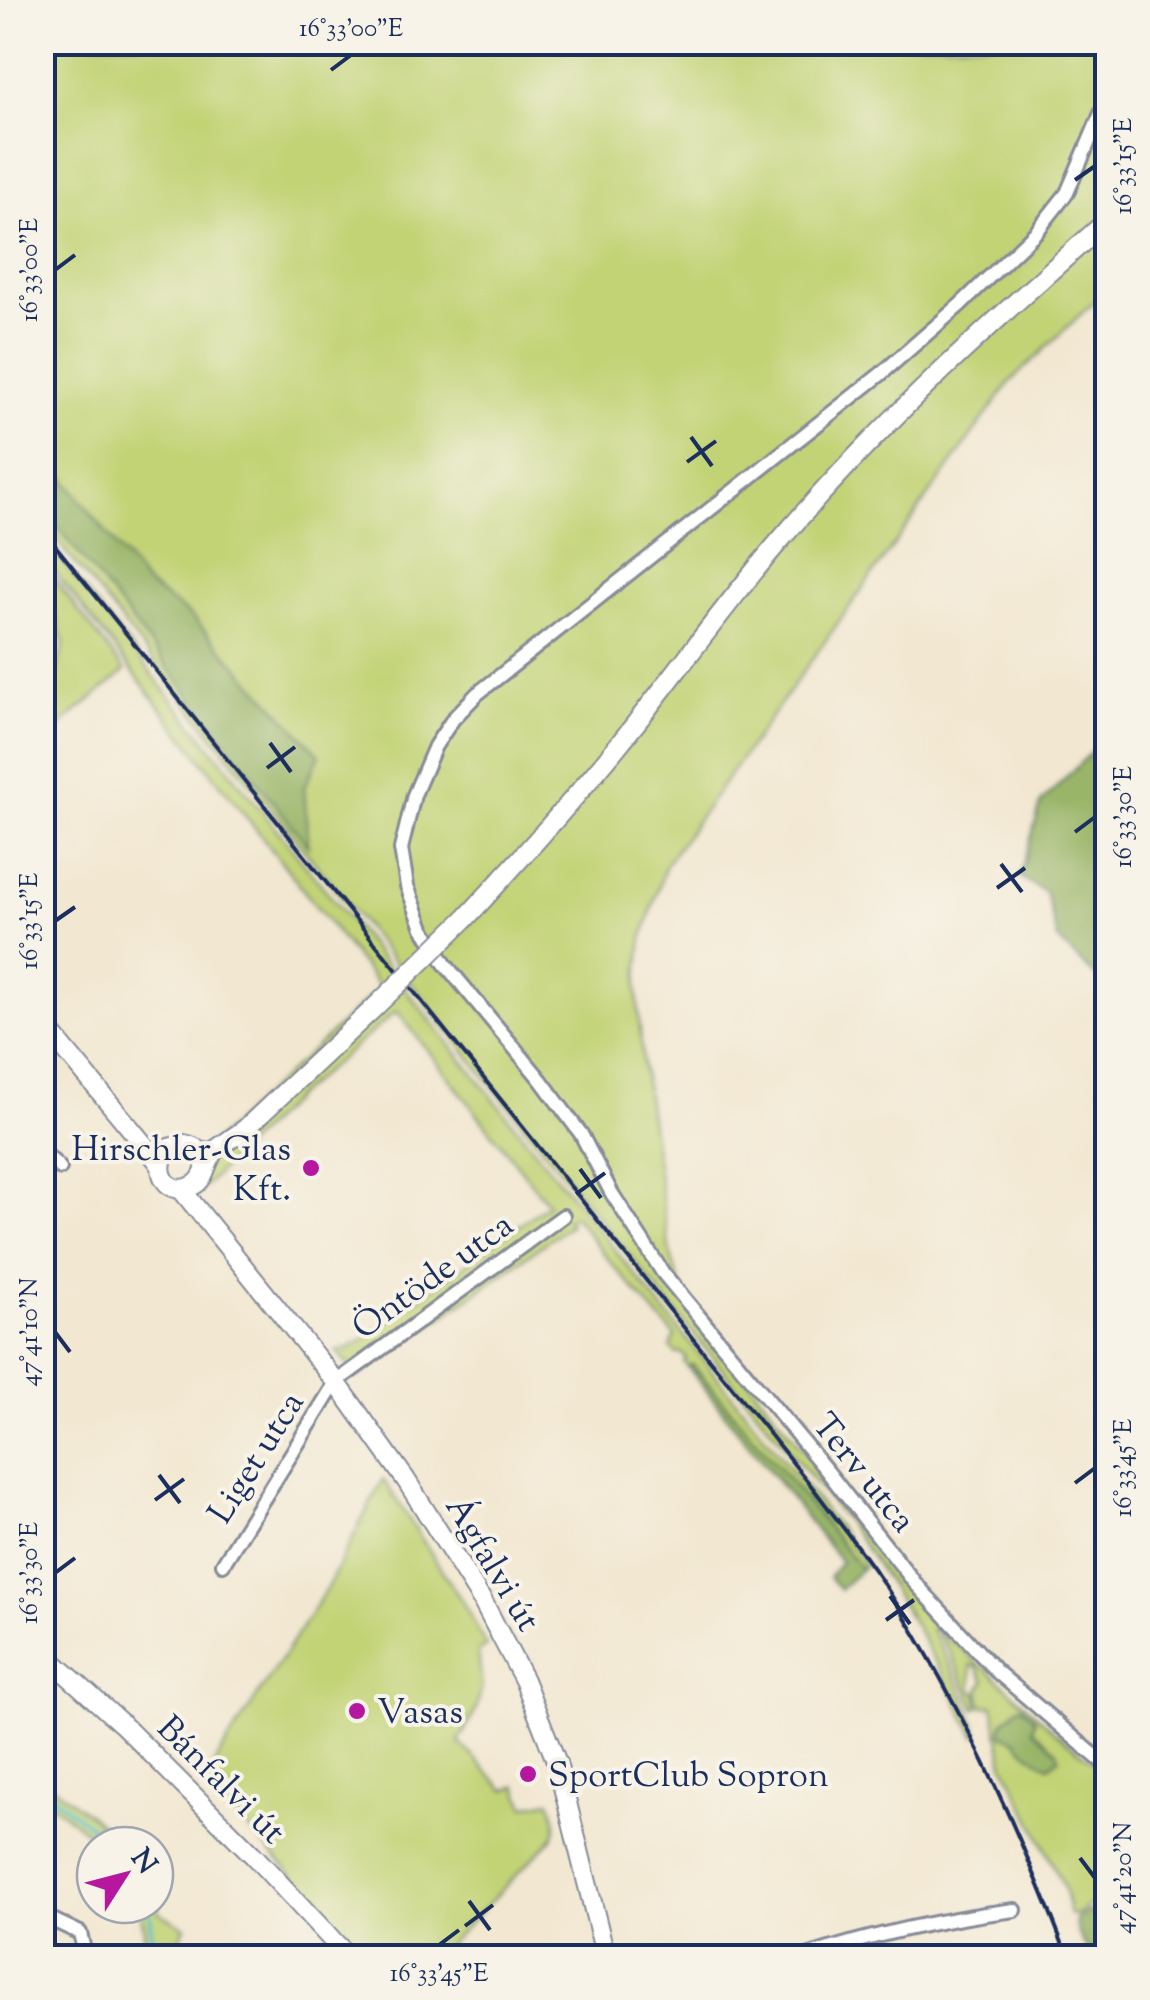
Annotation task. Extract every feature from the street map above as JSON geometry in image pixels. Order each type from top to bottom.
[{"type":"main road","points":[[42,1022],[160,1164],[164,1179],[172,1186],[200,1169],[465,919],[613,752],[764,560],[832,483],[948,364],[1108,220]]},
{"type":"main road","points":[[126,1123],[156,1140],[174,1146],[189,1145],[200,1169]]},
{"type":"main road","points":[[160,1164],[174,1146]]},
{"type":"main road","name":"Ágfalvi út","points":[[200,1169],[230,1251],[336,1382],[382,1446],[483,1602],[524,1680],[559,1770],[606,1958]]},
{"type":"main road","name":"Bánfalvi út","points":[[42,1652],[105,1708],[254,1856],[349,1958]]},
{"type":"street","name":"Terv utca","points":[[1108,98],[1067,193],[1038,231],[960,305],[882,374],[477,694],[453,719],[435,746],[414,795],[401,850],[406,886],[423,928],[446,964],[582,1134],[608,1186],[663,1273],[915,1583],[996,1671],[1108,1767]]},
{"type":"street","points":[[42,1151],[60,1168]]},
{"type":"street","name":"Öntöde utca","points":[[336,1382],[563,1216]]},
{"type":"street","name":"Liget utca","points":[[223,1564],[336,1382]]},
{"type":"street","points":[[800,1958],[953,1918],[1015,1910]]},
{"type":"street","points":[[42,1915],[80,1933],[86,1958]]},
{"type":"green space","points":[[43,43],[1107,43],[1107,289],[1010,382],[666,864],[642,940],[637,989],[643,1068],[669,1247],[684,1300],[890,1558],[903,1584],[944,1636],[1107,1773],[1107,1901],[1089,1905],[1076,1915],[1069,1914],[1065,1889],[1004,1764],[993,1706],[982,1706],[979,1690],[985,1681],[976,1666],[971,1665],[972,1692],[977,1693],[979,1707],[975,1708],[950,1652],[935,1628],[931,1629],[963,1693],[978,1734],[975,1736],[914,1624],[844,1518],[588,1205],[43,523]]},
{"type":"green space","points":[[43,451],[146,584],[191,616],[320,755],[304,787],[308,846],[43,508]]},
{"type":"green space","points":[[42,537],[841,1531],[866,1565],[861,1569],[693,1365],[688,1367],[686,1358],[671,1347],[675,1336],[574,1216],[567,1220],[570,1225],[358,1377],[337,1351],[353,1347],[548,1204],[397,1011],[297,1095],[204,1187],[187,1166],[380,988],[43,557]]},
{"type":"green space","points":[[43,565],[125,671],[43,740],[43,682],[55,677],[64,644],[43,577]]},
{"type":"green space","points":[[1107,736],[1107,963],[1095,976],[1058,940],[1046,893],[1020,877],[1041,803]]},
{"type":"green space","points":[[692,1365],[861,1569],[840,1590],[829,1577],[841,1562],[688,1367]]},
{"type":"green space","points":[[383,1479],[487,1646],[478,1652],[482,1686],[476,1710],[459,1742],[505,1790],[517,1786],[525,1806],[550,1801],[556,1822],[550,1841],[436,1957],[371,1957],[203,1781],[327,1588]]},
{"type":"green space","points":[[1022,1706],[1035,1719],[1033,1730],[1057,1751],[1059,1758],[1049,1766],[1016,1740],[1002,1735],[1004,1721]]},
{"type":"green space","points":[[42,1778],[102,1825],[77,1825],[43,1797]]},
{"type":"green space","points":[[1107,1908],[1107,1957],[1094,1957],[1079,1934],[1076,1919],[1088,1911],[1099,1918]]},
{"type":"green space","points":[[175,1921],[185,1927],[173,1957],[142,1957],[143,1925],[175,1925]]},
{"type":"waterway","points":[[42,1788],[89,1825]]},
{"type":"waterway","points":[[151,1925],[151,1958]]},
{"type":"railway","points":[[42,529],[813,1488],[886,1587],[963,1721],[1009,1815],[1068,1958]]},
{"type":"place","name":"Hirschler-Glas Kft.","points":[[311,1168]]},
{"type":"place","name":"Vasas","points":[[357,1711]]},
{"type":"place","name":"SportClub Sopron","points":[[528,1774]]}]
